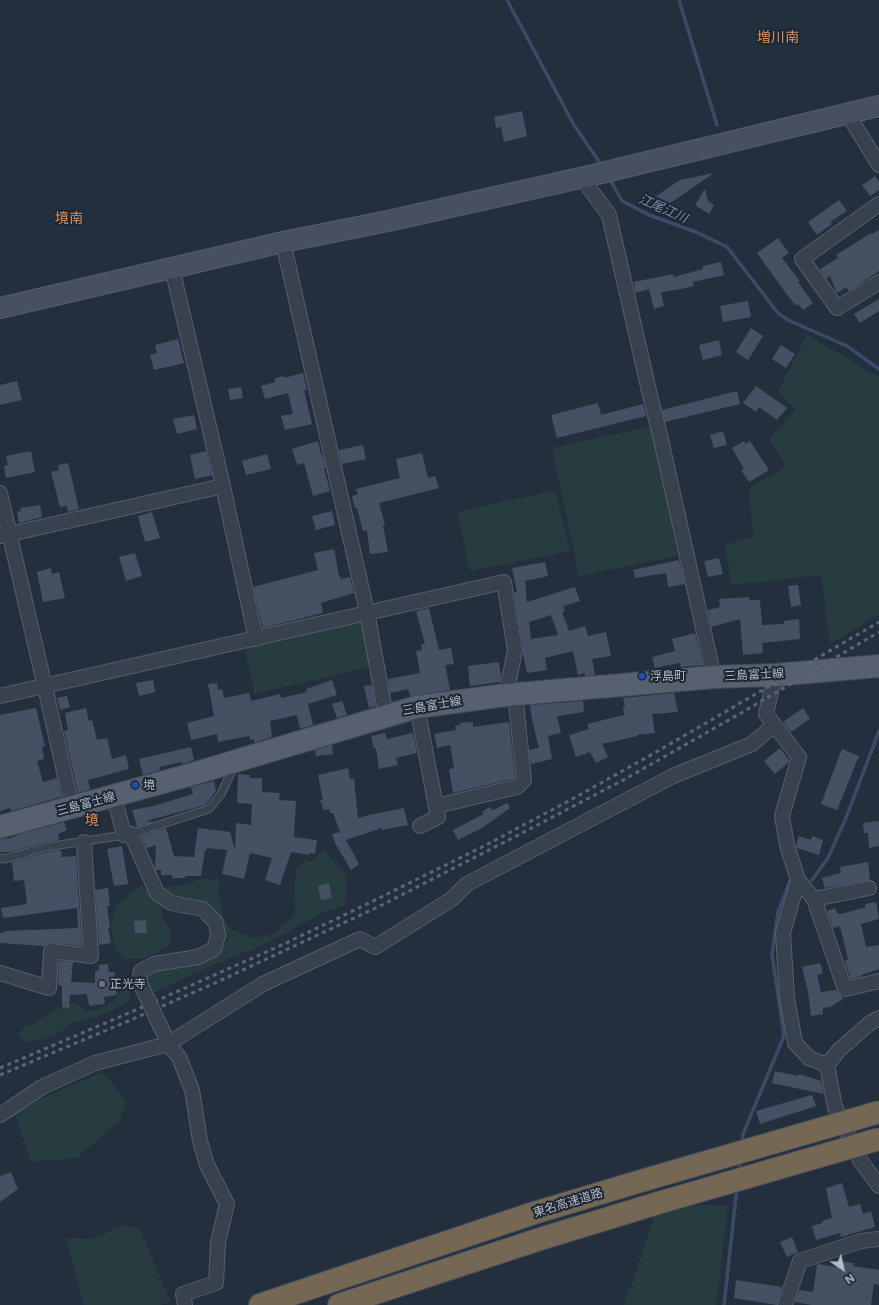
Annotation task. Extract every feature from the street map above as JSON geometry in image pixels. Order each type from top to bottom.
[{"type":"highway","name":"東名高速道路","points":[[260,1305],[526,1216],[879,1112]]},
{"type":"highway","points":[[339,1305],[540,1239],[879,1139]]},
{"type":"main road","name":"三島富士線","points":[[0,827],[114,796],[416,707],[510,694],[714,677],[775,675],[879,666]]},
{"type":"street","points":[[0,308],[283,242],[388,221],[585,177],[879,106]]},
{"type":"street","points":[[847,113],[879,165]]},
{"type":"street","points":[[585,177],[609,215],[714,677]]},
{"type":"street","points":[[879,204],[802,259],[837,308],[879,282]]},
{"type":"street","points":[[283,242],[368,612],[386,716]]},
{"type":"street","points":[[172,268],[223,486],[256,639]]},
{"type":"street","points":[[5,535],[223,486]]},
{"type":"street","points":[[0,493],[5,535],[45,687],[72,807]]},
{"type":"street","points":[[0,696],[504,582],[515,650],[510,694],[524,780],[517,787],[436,806]]},
{"type":"street","points":[[775,675],[766,714],[799,757],[782,816],[786,845],[798,880],[814,899],[845,989],[879,981]]},
{"type":"street","points":[[416,707],[438,817],[420,826]]},
{"type":"street","points":[[0,1115],[42,1087],[95,1063],[166,1040],[263,984],[360,939],[375,948],[452,898],[468,884],[672,776],[752,744],[774,725]]},
{"type":"street","points":[[114,796],[127,834],[157,893],[171,903],[204,909],[216,923],[218,936],[214,949],[198,957],[154,964],[141,971],[139,981],[166,1040],[179,1058],[192,1090],[200,1141],[207,1165],[227,1204],[218,1242],[216,1283],[182,1294],[184,1304]]},
{"type":"street","points":[[0,973],[49,988],[51,951],[91,956],[84,842]]},
{"type":"street","points":[[798,880],[783,933],[787,998],[795,1044],[809,1058],[827,1065]]},
{"type":"street","points":[[814,899],[869,888]]},
{"type":"street","points":[[879,1018],[870,1023],[839,1050],[827,1065],[835,1107],[860,1160],[879,1186]]},
{"type":"street","points":[[785,1305],[800,1261],[861,1241],[879,1240]]},
{"type":"lane","points":[[0,858],[5,859],[46,847],[127,834],[209,809],[221,794],[237,760]]},
{"type":"green space","points":[[807,335],[879,377],[879,615],[830,644],[821,575],[731,585],[725,545],[753,537],[749,489],[786,466],[769,439],[796,410],[778,391]]},
{"type":"green space","points":[[652,426],[678,556],[579,576],[552,448]]},
{"type":"green space","points":[[555,490],[570,551],[470,571],[457,512]]},
{"type":"green space","points":[[361,620],[373,666],[255,694],[244,647]]},
{"type":"green space","points":[[324,849],[329,857],[346,875],[347,891],[345,905],[322,913],[246,953],[245,951],[154,992],[143,982],[152,968],[215,955],[228,940],[207,905],[164,894],[162,888],[190,884],[198,879],[220,880],[218,891],[222,914],[230,928],[254,938],[273,934],[295,914],[294,885],[296,871],[305,860],[310,862]]},
{"type":"green space","points":[[141,886],[152,891],[160,902],[163,919],[171,932],[170,946],[142,959],[125,959],[118,954],[114,944],[111,923],[117,904]]},
{"type":"green space","points":[[123,974],[131,986],[130,1000],[123,1005],[101,1015],[72,1023],[59,1033],[42,1040],[26,1042],[19,1035],[23,1028],[35,1023],[49,1013],[75,1002],[87,1012],[112,1003],[121,990],[118,978]]},
{"type":"green space","points":[[103,1072],[127,1102],[119,1121],[77,1158],[31,1162],[15,1114],[33,1102]]},
{"type":"green space","points":[[658,1203],[728,1206],[716,1305],[624,1305]]},
{"type":"green space","points":[[125,1225],[140,1229],[170,1301],[160,1305],[84,1305],[66,1238],[92,1239]]},
{"type":"building","points":[[522,111],[527,136],[504,142],[501,127],[496,128],[494,117]]},
{"type":"building","points":[[714,173],[663,208],[656,196],[680,180]]},
{"type":"building","points":[[875,176],[879,182],[879,190],[870,196],[862,185]]},
{"type":"building","points":[[705,189],[708,201],[714,205],[709,214],[695,205]]},
{"type":"building","points":[[839,200],[847,211],[830,222],[832,224],[817,235],[808,222]]},
{"type":"building","points":[[879,230],[879,271],[849,291],[846,287],[837,293],[830,276],[826,279],[820,269],[838,258],[836,255],[871,233],[872,234]]},
{"type":"building","points":[[778,238],[789,253],[782,258],[800,281],[798,282],[813,303],[803,310],[798,304],[796,306],[757,253]]},
{"type":"building","points":[[721,262],[724,275],[693,282],[694,286],[661,292],[664,306],[654,309],[649,289],[635,293],[634,282],[673,274],[674,277],[703,269],[703,266]]},
{"type":"building","points":[[879,299],[879,311],[860,323],[854,314]]},
{"type":"building","points":[[748,301],[751,317],[723,322],[720,306]]},
{"type":"building","points":[[751,328],[763,336],[748,360],[736,352]]},
{"type":"building","points":[[178,339],[184,363],[154,370],[150,355],[157,353],[155,345]]},
{"type":"building","points":[[719,340],[722,355],[703,360],[699,345]]},
{"type":"building","points":[[781,345],[795,354],[786,368],[772,359]]},
{"type":"building","points":[[303,373],[307,390],[304,390],[312,424],[285,430],[281,416],[293,414],[288,393],[265,399],[261,386],[275,382],[275,378],[283,376],[284,378]]},
{"type":"building","points":[[17,381],[22,400],[0,405],[0,385]]},
{"type":"building","points":[[756,386],[787,408],[777,420],[759,407],[756,412],[743,403]]},
{"type":"building","points":[[241,387],[243,398],[230,400],[228,389]]},
{"type":"building","points":[[737,391],[740,404],[665,422],[662,410]]},
{"type":"building","points":[[598,403],[601,415],[643,404],[646,416],[557,438],[551,415]]},
{"type":"building","points":[[194,415],[197,429],[177,434],[173,419]]},
{"type":"building","points":[[723,431],[727,445],[714,448],[710,435]]},
{"type":"building","points":[[318,441],[326,468],[324,468],[330,491],[313,496],[304,463],[297,465],[292,449]]},
{"type":"building","points":[[744,441],[745,444],[750,441],[769,470],[749,482],[741,470],[744,469],[732,448]]},
{"type":"building","points":[[363,445],[366,459],[342,464],[339,450]]},
{"type":"building","points":[[31,451],[35,472],[6,478],[4,466],[8,465],[6,456]]},
{"type":"building","points":[[206,451],[212,475],[195,479],[190,455]]},
{"type":"building","points":[[422,453],[428,478],[435,476],[439,488],[379,503],[385,525],[383,525],[388,552],[370,554],[367,530],[363,531],[352,496],[358,494],[356,489],[400,478],[396,459]]},
{"type":"building","points":[[267,454],[271,469],[246,475],[242,461]]},
{"type":"building","points":[[68,463],[79,509],[68,512],[67,506],[60,507],[51,472],[59,470],[58,465]]},
{"type":"building","points":[[40,505],[42,517],[19,523],[17,512],[21,511],[20,508]]},
{"type":"building","points":[[332,511],[335,525],[316,530],[312,516]]},
{"type":"building","points":[[152,512],[160,538],[145,542],[138,516]]},
{"type":"building","points":[[334,549],[339,576],[341,579],[350,577],[354,593],[321,603],[323,613],[263,628],[253,587],[318,570],[314,553]]},
{"type":"building","points":[[135,553],[142,576],[126,581],[119,557]]},
{"type":"building","points":[[719,558],[723,574],[708,577],[704,561]]},
{"type":"building","points":[[679,560],[685,584],[668,587],[666,573],[635,578],[633,570]]},
{"type":"building","points":[[545,562],[548,576],[525,581],[527,602],[575,587],[580,601],[563,606],[565,611],[562,612],[569,631],[585,626],[588,636],[606,632],[611,656],[592,659],[595,675],[585,676],[585,673],[578,675],[573,651],[545,658],[547,670],[527,673],[514,592],[517,592],[512,568]],"holes":[[[551,615],[558,635],[531,639],[529,622]]]},
{"type":"building","points":[[51,568],[52,574],[59,572],[65,598],[43,602],[37,572]]},
{"type":"building","points":[[798,585],[801,605],[791,607],[788,586]]},
{"type":"building","points":[[749,597],[749,600],[760,600],[762,625],[784,624],[784,621],[799,619],[800,639],[762,643],[763,653],[743,655],[740,619],[711,627],[708,610],[720,607],[719,599]]},
{"type":"building","points":[[429,608],[439,650],[451,648],[454,664],[445,665],[450,690],[410,696],[408,689],[390,693],[388,679],[420,673],[416,651],[422,650],[421,644],[425,644],[416,611]]},
{"type":"building","points":[[695,633],[703,665],[681,667],[680,663],[655,668],[652,657],[675,651],[672,639]]},
{"type":"building","points":[[499,662],[501,676],[500,682],[470,686],[468,666]]},
{"type":"building","points":[[153,680],[155,692],[139,696],[136,683]]},
{"type":"building","points":[[332,680],[337,695],[308,704],[313,725],[300,729],[297,715],[270,721],[272,737],[254,743],[254,739],[250,740],[249,736],[218,742],[217,734],[191,740],[187,723],[214,716],[208,684],[217,683],[218,690],[222,689],[224,698],[249,693],[251,701],[280,694],[281,698],[307,692],[306,689]]},
{"type":"building","points":[[372,685],[376,706],[369,708],[364,686]]},
{"type":"building","points":[[674,693],[678,712],[652,714],[655,733],[637,735],[602,744],[608,757],[596,763],[590,752],[576,757],[569,735],[589,729],[587,724],[624,715],[623,707],[625,707],[623,698]]},
{"type":"building","points":[[67,696],[70,707],[60,710],[57,698]]},
{"type":"building","points":[[342,701],[347,715],[337,718],[332,704]]},
{"type":"building","points":[[583,701],[584,712],[557,716],[561,733],[548,736],[552,759],[531,764],[529,750],[539,748],[530,705]]},
{"type":"building","points":[[36,708],[45,746],[42,747],[44,759],[37,761],[43,782],[57,778],[61,797],[11,811],[10,808],[0,811],[0,715]]},
{"type":"building","points":[[86,708],[89,721],[92,720],[97,740],[107,738],[112,759],[126,755],[129,769],[88,780],[90,789],[78,793],[64,731],[68,730],[65,713]]},
{"type":"building","points":[[803,708],[810,719],[791,732],[783,722]]},
{"type":"building","points":[[473,722],[473,727],[509,722],[515,777],[513,779],[453,793],[449,769],[454,768],[450,745],[437,748],[434,734],[456,730],[455,726],[461,725],[460,723]]},
{"type":"building","points":[[385,733],[387,739],[413,733],[417,753],[396,758],[398,765],[379,769],[376,748],[374,748],[371,736]]},
{"type":"building","points":[[332,745],[333,754],[316,756],[315,750]]},
{"type":"building","points":[[191,747],[194,760],[182,764],[182,762],[159,767],[160,770],[143,775],[139,759]]},
{"type":"building","points":[[780,748],[789,762],[775,774],[764,761]]},
{"type":"building","points":[[842,749],[859,756],[837,810],[821,804]]},
{"type":"building","points":[[348,768],[350,779],[354,779],[358,818],[404,808],[408,825],[382,830],[382,828],[346,840],[359,864],[351,870],[335,843],[332,834],[340,832],[333,813],[330,813],[329,809],[324,810],[320,800],[323,800],[318,775]]},
{"type":"building","points":[[238,774],[250,775],[250,778],[262,778],[262,792],[280,793],[279,800],[296,801],[294,837],[317,840],[315,854],[309,853],[309,855],[291,852],[280,885],[265,880],[272,858],[250,853],[244,879],[222,874],[227,850],[207,848],[207,850],[205,850],[201,876],[172,878],[172,875],[161,875],[161,870],[156,870],[155,868],[156,845],[147,848],[141,836],[166,828],[174,856],[194,857],[198,828],[230,832],[235,851],[236,823],[251,825],[252,804],[237,803]]},
{"type":"building","points":[[214,781],[216,791],[205,805],[146,821],[153,822],[137,827],[132,810],[153,806],[193,794],[191,787]]},
{"type":"building","points":[[507,803],[510,808],[482,828],[458,840],[453,830],[484,814],[482,812],[490,807],[493,810]]},
{"type":"building","points":[[879,821],[879,846],[869,848],[868,833],[864,833],[863,823]]},
{"type":"building","points":[[64,822],[67,830],[58,834],[59,840],[45,842],[11,852],[0,852],[0,839],[11,838],[20,834]]},
{"type":"building","points":[[799,836],[811,840],[812,836],[823,840],[819,855],[797,848],[796,846]]},
{"type":"building","points":[[122,846],[128,884],[114,886],[107,849]]},
{"type":"building","points":[[61,850],[62,857],[76,856],[82,946],[52,943],[48,943],[44,946],[0,943],[0,933],[5,931],[78,928],[77,908],[3,918],[1,908],[27,904],[24,880],[14,881],[12,862],[47,852]]},
{"type":"building","points":[[868,862],[870,880],[825,888],[822,878],[841,873],[840,867]]},
{"type":"building","points":[[329,883],[332,898],[321,900],[318,886]]},
{"type":"building","points":[[108,888],[110,906],[107,906],[110,928],[108,928],[111,943],[99,945],[95,890]]},
{"type":"building","points":[[876,902],[879,919],[861,924],[866,947],[879,945],[879,969],[851,979],[845,961],[848,959],[840,926],[833,928],[827,911],[835,908],[838,914],[841,914],[866,907],[865,904]]},
{"type":"building","points":[[146,920],[147,933],[135,933],[134,921]]},
{"type":"building","name":"正光寺","points":[[59,961],[73,962],[71,982],[95,983],[95,971],[99,970],[99,965],[108,964],[109,972],[114,972],[117,995],[104,997],[105,1004],[89,1006],[87,994],[70,995],[69,1008],[62,1007],[62,986],[58,985]]},
{"type":"building","points":[[820,963],[823,973],[817,975],[821,992],[836,990],[843,999],[830,1007],[823,1008],[823,1014],[811,1016],[808,992],[802,967]]},
{"type":"building","points":[[775,1071],[798,1076],[799,1074],[821,1081],[824,1094],[772,1083]]},
{"type":"building","points":[[812,1095],[816,1106],[760,1124],[756,1111]]},
{"type":"building","points":[[11,1172],[18,1189],[0,1202],[0,1176]]},
{"type":"building","points":[[842,1183],[849,1207],[860,1204],[863,1214],[871,1211],[875,1227],[841,1237],[840,1233],[816,1240],[812,1226],[823,1223],[822,1221],[832,1218],[826,1188]]},
{"type":"building","points":[[792,1237],[798,1252],[787,1257],[780,1242]]},
{"type":"building","points":[[838,1261],[854,1263],[853,1266],[879,1270],[879,1285],[874,1284],[871,1305],[812,1305],[795,1302],[799,1290],[813,1292],[817,1264],[837,1267]]},
{"type":"building","points":[[736,1280],[782,1287],[777,1305],[734,1298]]},
{"type":"waterway","name":"江尾江川","points":[[507,0],[574,125],[602,166]]},
{"type":"waterway","points":[[679,0],[717,125]]},
{"type":"waterway","name":"江尾江川","points":[[609,178],[622,201],[649,215],[696,232],[727,247],[778,313],[788,320],[847,346],[879,369]]},
{"type":"waterway","points":[[812,880],[828,858],[846,818],[879,731]]},
{"type":"waterway","points":[[742,1143],[743,1134],[784,1036],[772,954],[778,912],[790,881]]},
{"type":"waterway","points":[[739,1173],[740,1159]]},
{"type":"waterway","points":[[724,1305],[737,1187]]},
{"type":"railway","points":[[0,1068],[284,944],[488,844],[658,751],[879,622]]},
{"type":"railway","points":[[0,1075],[215,983],[382,905],[627,778],[879,632]]},
{"type":"place","name":"浮島町","points":[[642,676]]},
{"type":"place","name":"境","points":[[135,785]]},
{"type":"place","name":"正光寺","points":[[102,984]]},
{"type":"district","name":"増川南","points":[[778,38]]},
{"type":"district","name":"境南","points":[[69,219]]},
{"type":"district","name":"境","points":[[92,821]]}]
